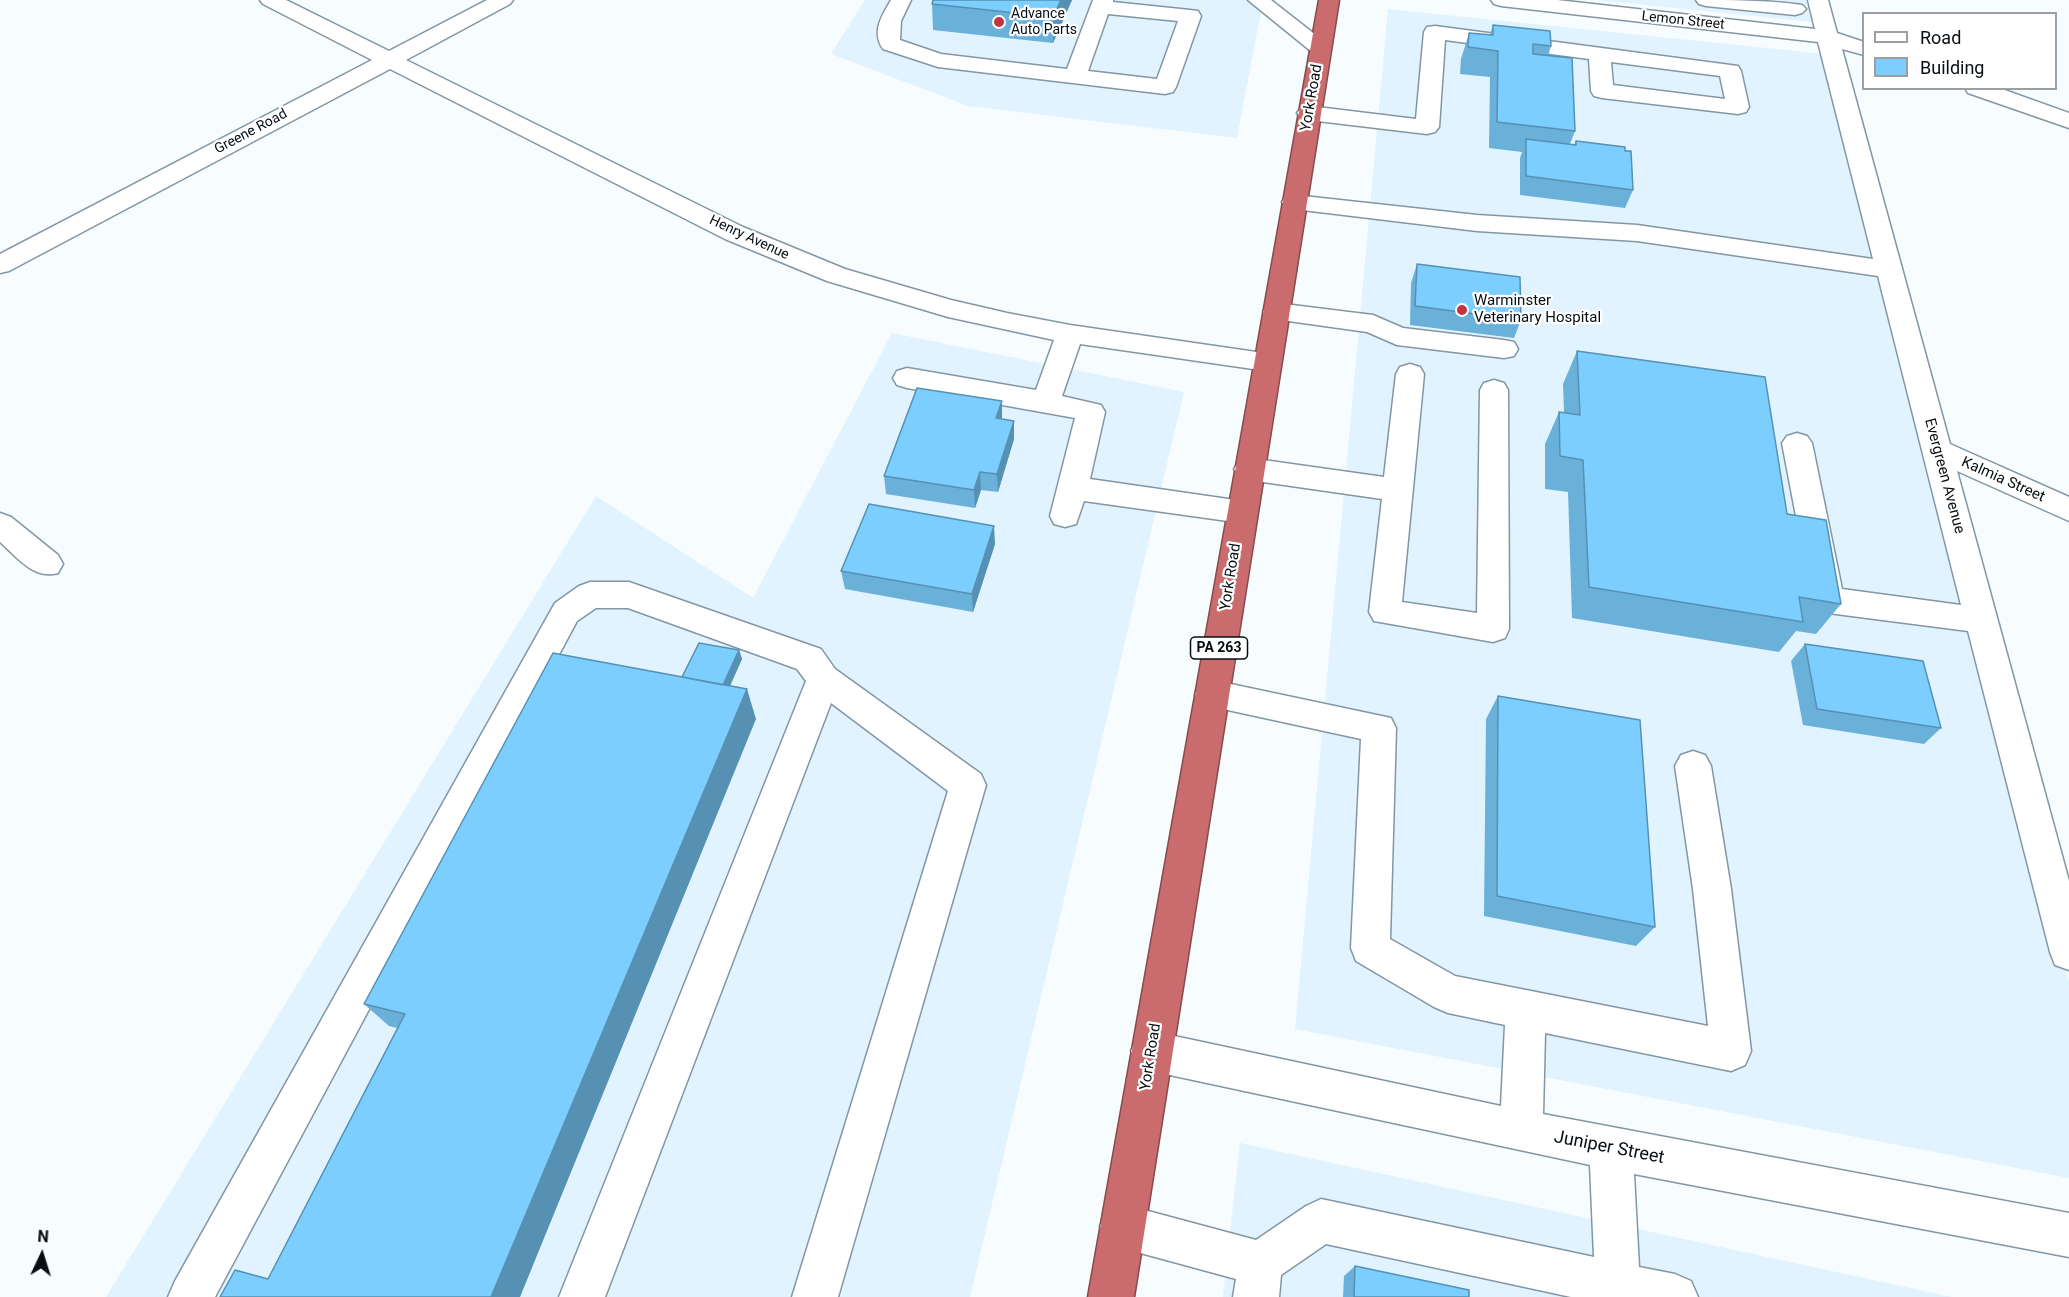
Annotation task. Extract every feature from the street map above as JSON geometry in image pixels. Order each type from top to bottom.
[{"type":"highway","name":"York Road","points":[[1111,1297],[1329,0]]},
{"type":"street","name":"Henry Avenue","points":[[270,0],[734,233],[836,275],[948,308],[1070,334],[1267,362]]},
{"type":"street","name":"Greene Road","points":[[0,265],[503,0]]},
{"type":"street","points":[[901,0],[889,24],[887,35],[891,44],[938,60],[1075,77],[1165,87],[1191,16],[1102,3],[1075,77]]},
{"type":"street","points":[[1258,0],[1320,47]]},
{"type":"street","name":"Lemon Street","points":[[1501,0],[1827,37],[1862,49]]},
{"type":"street","points":[[1688,0],[1691,21]]},
{"type":"street","points":[[1706,0],[1806,5]]},
{"type":"street","name":"Evergreen Avenue","points":[[1806,5],[1827,37],[2069,952]]},
{"type":"street","points":[[1561,48],[1564,7]]},
{"type":"street","points":[[1310,113],[1427,127],[1435,32],[1730,71],[1738,107],[1602,91],[1600,54]]},
{"type":"street","points":[[1982,90],[2069,121]]},
{"type":"street","points":[[1294,202],[1477,223],[1637,232],[1889,269]]},
{"type":"street","points":[[1276,312],[1373,324],[1397,336],[1504,349]]},
{"type":"street","points":[[1046,402],[1070,334]]},
{"type":"street","points":[[1410,374],[1385,612],[1493,629],[1494,390]]},
{"type":"street","points":[[908,378],[1090,412],[1069,502],[1242,512]]},
{"type":"street","points":[[1797,443],[1828,600],[1982,620]]},
{"type":"street","name":"Kalmia Street","points":[[1937,450],[2069,510]]},
{"type":"street","points":[[1249,469],[1397,490]]},
{"type":"street","points":[[0,525],[47,564]]},
{"type":"street","points":[[191,1297],[566,612],[590,595],[629,595],[809,659],[823,679],[968,785],[815,1297]]},
{"type":"street","points":[[582,1297],[823,679]]},
{"type":"street","points":[[1212,694],[1379,728],[1370,948],[1448,994],[1731,1051],[1712,889],[1693,766]]},
{"type":"street","points":[[1521,1131],[1526,1010]]},
{"type":"street","name":"Juniper Street","points":[[1151,1052],[1521,1131],[2069,1234]]},
{"type":"street","points":[[1611,1148],[1618,1291]]},
{"type":"street","points":[[1122,1226],[1258,1280],[1321,1221],[1618,1291],[1675,1297]]},
{"type":"shaded area","points":[[865,0],[1263,0],[1237,138],[968,106],[831,54]]},
{"type":"shaded area","points":[[1596,0],[1814,0],[1821,23]]},
{"type":"shaded area","points":[[1388,9],[1825,54],[2069,981],[2069,1178],[1295,1029]]},
{"type":"shaded area","points":[[892,333],[1184,392],[970,1297],[106,1297],[596,496],[753,598]]},
{"type":"shaded area","points":[[1240,1143],[1952,1297],[1223,1297]]},
{"type":"building","points":[[933,0],[1061,0],[1053,17],[932,4]]},
{"type":"building","points":[[1493,25],[1550,31],[1551,46],[1533,44],[1533,54],[1572,58],[1575,131],[1497,122],[1498,51],[1468,47],[1469,33],[1493,35]]},
{"type":"building","points":[[1526,139],[1576,145],[1576,141],[1625,147],[1625,151],[1631,151],[1633,190],[1526,176]]},
{"type":"building","points":[[1417,264],[1520,277],[1521,320],[1415,306]]},
{"type":"building","points":[[1577,351],[1765,377],[1787,514],[1826,520],[1841,604],[1799,597],[1803,622],[1589,587],[1583,460],[1560,456],[1559,412],[1580,415]]},
{"type":"building","points":[[917,388],[1002,401],[996,418],[1014,421],[997,474],[980,472],[974,490],[884,476]]},
{"type":"building","points":[[869,504],[994,526],[972,594],[841,571]]},
{"type":"building","points":[[699,643],[739,650],[723,685],[682,677]]},
{"type":"building","points":[[1805,644],[1923,661],[1941,728],[1817,709]]},
{"type":"building","points":[[553,653],[747,689],[491,1297],[220,1297],[235,1270],[268,1279],[405,1014],[364,1004]]},
{"type":"building","points":[[1498,696],[1640,720],[1655,927],[1497,896]]},
{"type":"building","points":[[1355,1266],[1469,1290],[1469,1297],[1354,1297]]},
{"type":"place","name":"Advance Auto Parts","points":[[999,22]]},
{"type":"place","name":"Warminster Veterinary Hospital","points":[[1462,310]]}]
